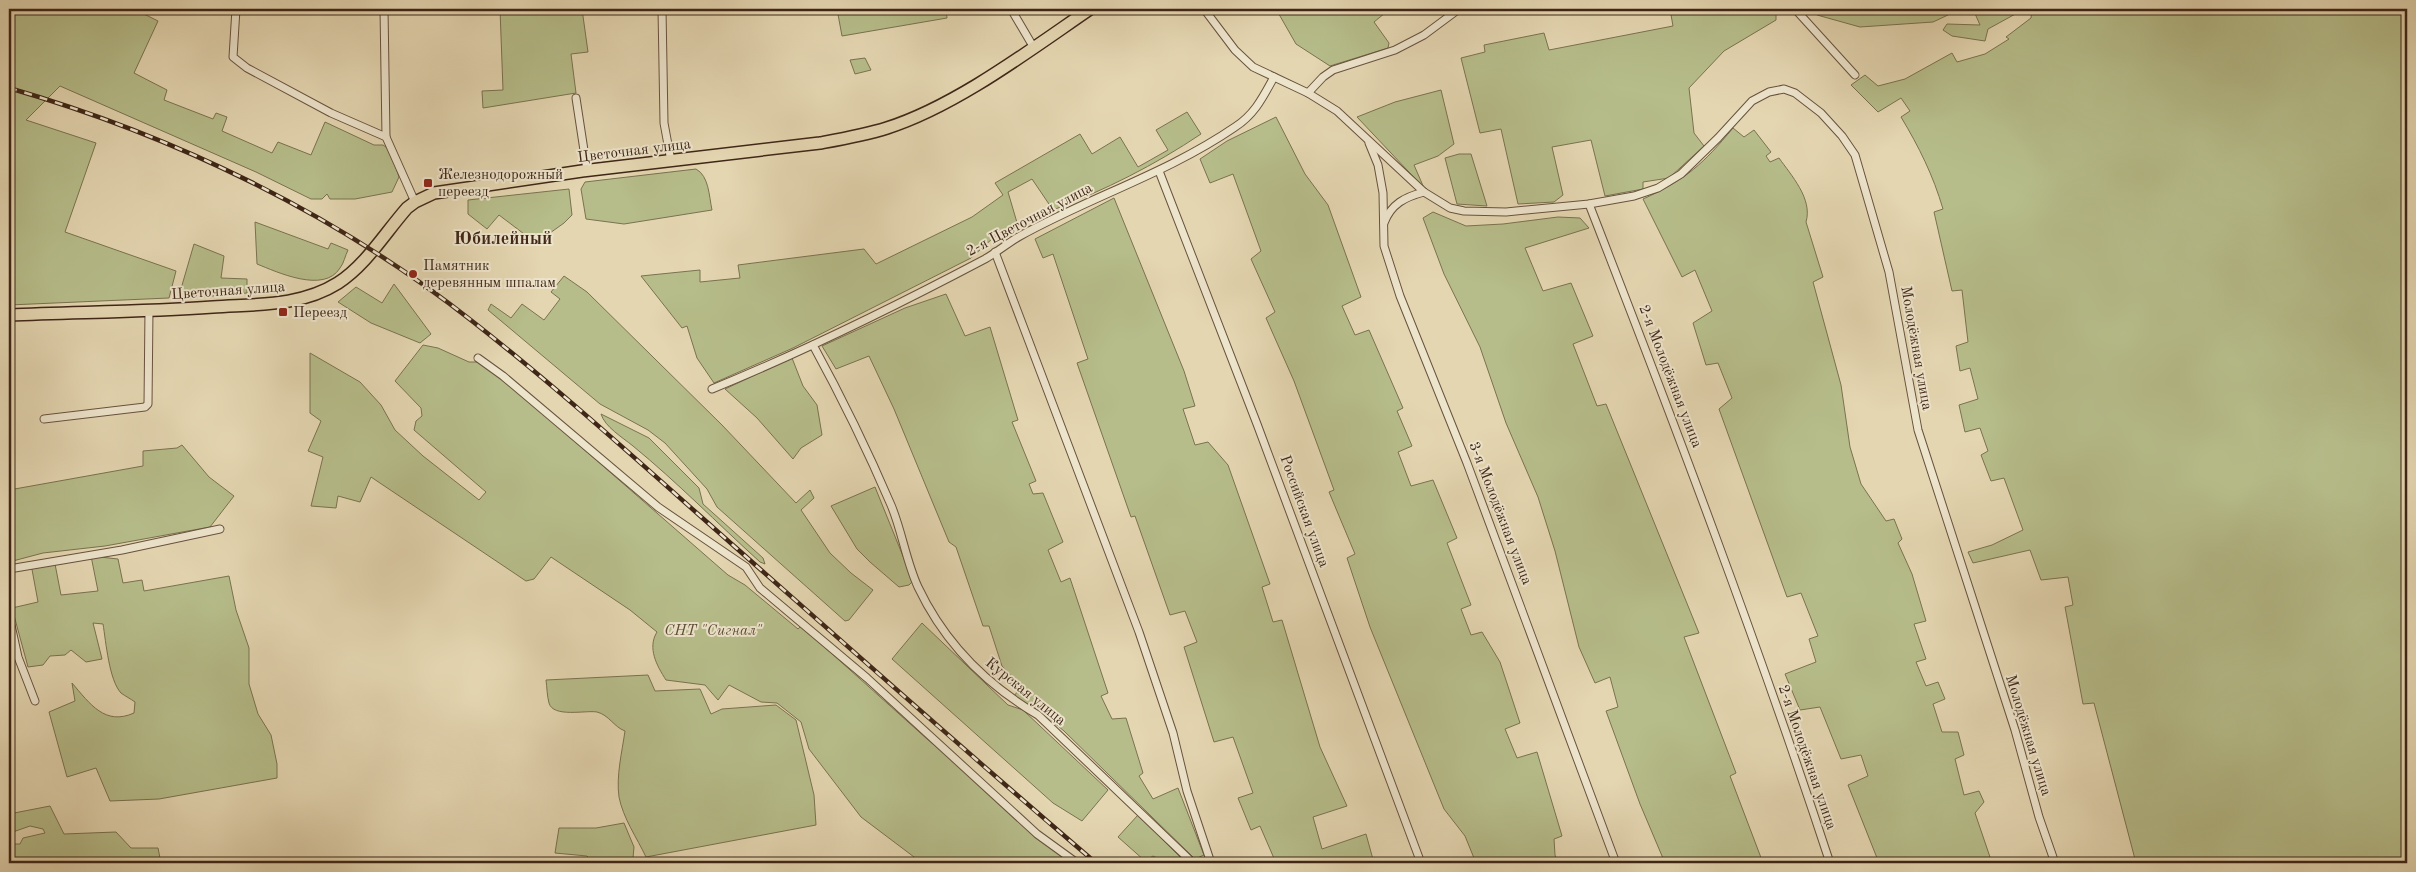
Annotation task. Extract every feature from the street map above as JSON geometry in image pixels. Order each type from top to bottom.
[{"type":"main road","name":"Цветочная улица","points":[[9,314],[265,305],[314,295],[351,274],[407,208],[434,193],[587,170],[820,143],[888,128],[947,102],[1034,48],[1090,9]]},
{"type":"street","points":[[236,9],[233,57],[247,68],[331,113],[386,137]]},
{"type":"street","points":[[384,9],[386,137],[415,202]]},
{"type":"street","points":[[662,9],[664,123],[670,161]]},
{"type":"street","points":[[1011,9],[1034,48]]},
{"type":"street","points":[[1204,9],[1235,50],[1253,67],[1308,93],[1337,111],[1424,192],[1450,208],[1478,212],[1506,212],[1589,204]]},
{"type":"street","points":[[1308,93],[1322,77],[1333,70],[1395,50],[1424,35],[1458,9]]},
{"type":"street","points":[[1795,9],[1855,75]]},
{"type":"street","name":"2-я Цветочная улица","points":[[712,389],[813,345],[995,252],[1020,236],[1158,171],[1236,127],[1257,109],[1274,77]]},
{"type":"street","name":"Молодёжная улица","points":[[1589,204],[1634,196],[1658,188],[1680,174],[1718,138],[1752,101],[1769,92],[1784,89],[1795,93],[1821,113],[1842,136],[1855,155],[1889,272],[1918,430],[2015,730],[2055,863]]},
{"type":"street","points":[[576,98],[587,170]]},
{"type":"street","name":"3-я Молодёжная улица","points":[[1367,138],[1380,174],[1383,194],[1382,228],[1384,246],[1400,296],[1467,463],[1616,863]]},
{"type":"street","name":"Российская улица","points":[[1158,171],[1257,424],[1420,863]]},
{"type":"street","points":[[1382,228],[1388,212],[1407,197],[1424,192]]},
{"type":"street","name":"2-я Молодёжная улица","points":[[1589,204],[1682,442],[1801,775],[1830,863]]},
{"type":"street","points":[[995,252],[1139,632],[1173,733],[1187,791],[1211,863]]},
{"type":"street","points":[[44,419],[145,407],[148,404],[149,310]]},
{"type":"street","name":"Курская улица","points":[[813,345],[854,419],[892,507],[918,586],[941,628],[973,665],[1008,697],[1038,715],[1193,863]]},
{"type":"street","points":[[478,358],[503,376],[658,507],[746,567],[760,588],[867,678],[1037,834],[1077,863]]},
{"type":"street","points":[[9,569],[122,550],[220,529]]},
{"type":"street","points":[[9,616],[18,657],[35,701]]},
{"type":"green space","points":[[9,9],[134,9],[158,21],[134,73],[167,90],[164,100],[213,119],[216,113],[227,117],[222,131],[272,153],[278,142],[311,155],[325,122],[374,145],[383,145],[390,150],[399,177],[392,192],[355,199],[330,199],[327,194],[322,199],[311,199],[256,172],[60,86],[26,120],[96,143],[65,232],[176,271],[169,298],[9,305]]},
{"type":"green space","points":[[500,9],[582,9],[588,52],[571,54],[576,93],[483,108],[482,91],[503,90]]},
{"type":"green space","points":[[837,9],[946,9],[947,18],[842,36]]},
{"type":"green space","points":[[1276,9],[1390,9],[1374,22],[1389,43],[1388,48],[1330,66],[1296,44]]},
{"type":"green space","points":[[1670,9],[1769,9],[1776,14],[1776,20],[1724,51],[1689,88],[1694,133],[1704,146],[1669,178],[1643,182],[1643,189],[1605,196],[1591,140],[1552,147],[1563,195],[1554,202],[1518,204],[1501,129],[1480,133],[1461,58],[1485,52],[1484,45],[1544,33],[1549,50],[1673,26]]},
{"type":"green space","points":[[1815,9],[1950,9],[1948,15],[1933,22],[1860,27],[1817,15]]},
{"type":"green space","points":[[1973,9],[2031,9],[2022,14],[2019,12],[1988,29],[1985,41],[1952,36],[1943,30],[1947,24],[1980,25]]},
{"type":"green space","points":[[2032,9],[2407,9],[2407,863],[2136,863],[2094,703],[2083,704],[2065,607],[2073,605],[2068,577],[2041,580],[2030,550],[1973,563],[1968,552],[1992,545],[2023,530],[2004,478],[1991,481],[1981,455],[1988,451],[1980,428],[1965,432],[1959,405],[1978,399],[1970,368],[1960,371],[1956,346],[1968,342],[1962,290],[1952,291],[1934,212],[1943,209],[1925,162],[1901,117],[1910,111],[1901,98],[1878,112],[1851,85],[1865,75],[1878,86],[1905,79],[1952,53],[1957,62],[1985,54],[2009,39],[2006,37],[2031,18]]},
{"type":"green space","points":[[865,58],[871,70],[855,74],[850,60]]},
{"type":"green space","points":[[1441,90],[1454,144],[1438,156],[1414,165],[1424,188],[1357,117],[1395,102]]},
{"type":"green space","points":[[1187,112],[1201,134],[1166,156],[1111,185],[1053,210],[1032,179],[1008,192],[1018,226],[993,238],[971,258],[793,348],[714,383],[697,358],[687,326],[682,328],[641,276],[700,270],[700,282],[740,278],[738,265],[864,249],[876,264],[972,217],[1003,195],[995,183],[1080,134],[1092,154],[1120,137],[1138,167],[1168,150],[1156,130]]},
{"type":"green space","points":[[1276,117],[1305,174],[1328,205],[1361,297],[1342,306],[1355,335],[1369,330],[1403,408],[1397,411],[1412,446],[1398,452],[1411,486],[1433,480],[1457,538],[1447,543],[1471,605],[1461,609],[1471,635],[1482,632],[1500,662],[1520,723],[1505,729],[1517,758],[1537,752],[1562,836],[1554,839],[1555,855],[1558,863],[1476,863],[1465,836],[1444,809],[1370,627],[1347,558],[1355,554],[1329,492],[1334,490],[1294,381],[1266,318],[1275,312],[1251,259],[1261,251],[1233,174],[1210,183],[1200,159],[1227,141]]},
{"type":"green space","points":[[1733,128],[1744,137],[1754,130],[1771,152],[1766,156],[1770,162],[1779,158],[1804,196],[1807,213],[1806,222],[1823,277],[1813,282],[1841,385],[1850,447],[1861,484],[1886,521],[1894,519],[1902,539],[1898,543],[1912,574],[1926,621],[1914,624],[1926,659],[1916,662],[1926,686],[1938,682],[1945,699],[1933,704],[1942,732],[1958,732],[1964,755],[1955,759],[1964,795],[1979,791],[1984,802],[1975,813],[1992,863],[1879,863],[1848,785],[1868,776],[1861,755],[1841,759],[1820,707],[1800,710],[1785,674],[1816,662],[1809,639],[1818,636],[1801,593],[1787,597],[1719,409],[1732,398],[1718,363],[1706,365],[1693,323],[1712,311],[1695,270],[1682,277],[1643,199],[1671,185],[1693,170]]},
{"type":"green space","points":[[1459,154],[1471,154],[1487,206],[1457,204],[1445,158]]},
{"type":"green space","points":[[696,169],[704,176],[706,181],[712,210],[624,224],[586,219],[581,189],[585,182]]},
{"type":"green space","points":[[569,189],[572,215],[536,243],[499,215],[487,229],[468,214],[468,200]]},
{"type":"green space","points":[[1114,198],[1184,371],[1195,406],[1183,409],[1195,445],[1208,442],[1228,465],[1270,584],[1262,587],[1273,622],[1282,620],[1320,747],[1347,806],[1313,817],[1322,849],[1366,834],[1374,863],[1276,863],[1260,826],[1251,830],[1238,798],[1253,793],[1233,737],[1214,742],[1184,647],[1197,642],[1185,611],[1170,615],[1135,516],[1131,517],[1077,363],[1088,359],[1053,254],[1043,258],[1035,239]]},
{"type":"green space","points":[[1433,212],[1466,226],[1503,224],[1558,217],[1580,218],[1589,228],[1525,248],[1543,291],[1571,283],[1593,336],[1573,344],[1597,406],[1606,404],[1699,633],[1684,637],[1736,773],[1730,776],[1763,863],[1665,863],[1640,804],[1606,711],[1618,707],[1610,677],[1595,683],[1579,647],[1555,551],[1538,497],[1506,423],[1480,347],[1444,274],[1423,218]]},
{"type":"green space","points":[[255,222],[328,249],[331,243],[348,250],[341,266],[333,276],[312,280],[288,276],[257,264]]},
{"type":"green space","points":[[194,244],[224,256],[221,278],[247,279],[247,293],[178,299]]},
{"type":"green space","points":[[564,276],[587,292],[722,425],[796,503],[810,490],[814,498],[801,510],[830,553],[873,590],[849,620],[845,621],[717,507],[707,489],[665,443],[648,430],[600,404],[488,310],[491,304],[511,318],[522,304],[544,320],[560,299],[551,292]]},
{"type":"green space","points":[[394,284],[431,334],[420,343],[371,323],[338,302],[356,287],[382,303]]},
{"type":"green space","points":[[946,294],[965,336],[990,327],[1018,420],[1012,422],[1036,481],[1029,484],[1033,494],[1043,493],[1063,542],[1048,550],[1061,582],[1070,578],[1108,693],[1101,696],[1112,719],[1126,718],[1143,773],[1139,776],[1153,799],[1178,788],[1204,855],[1195,859],[1064,731],[1041,712],[1014,696],[1021,687],[1002,666],[989,626],[983,626],[956,547],[949,542],[894,409],[869,356],[836,369],[822,346],[905,308]]},
{"type":"green space","name":"СНТ \"Сигнал\"","points":[[423,345],[438,348],[469,362],[479,362],[517,391],[728,575],[745,585],[798,629],[801,626],[927,739],[1074,863],[922,863],[861,817],[809,749],[801,722],[777,703],[761,702],[729,685],[718,700],[705,685],[666,680],[654,657],[653,644],[657,632],[630,610],[551,557],[534,579],[526,581],[371,477],[360,502],[338,496],[336,508],[311,506],[323,457],[308,451],[321,421],[310,413],[310,353],[360,382],[381,405],[395,430],[423,456],[479,500],[486,492],[414,430],[416,421],[422,416],[421,408],[395,381]]},
{"type":"green space","points":[[792,358],[803,386],[817,405],[822,435],[801,448],[793,459],[757,418],[725,389]]},
{"type":"green space","points":[[601,414],[649,438],[699,488],[703,504],[763,558],[765,564],[760,562],[633,446],[614,432]]},
{"type":"green space","points":[[182,445],[209,477],[234,496],[210,527],[105,546],[43,553],[9,562],[9,490],[143,466],[143,451],[177,448]]},
{"type":"green space","points":[[875,487],[913,581],[909,585],[899,587],[857,549],[831,506]]},
{"type":"green space","points":[[91,556],[118,559],[123,583],[142,580],[144,591],[229,576],[236,610],[249,648],[249,684],[258,714],[271,735],[277,764],[277,778],[159,799],[110,801],[96,768],[67,777],[49,712],[75,701],[72,683],[92,705],[106,715],[115,717],[134,713],[135,702],[121,693],[117,687],[109,660],[103,624],[93,623],[102,659],[86,662],[71,650],[65,655],[50,656],[43,665],[28,667],[12,608],[38,602],[31,564],[48,559],[50,564],[55,564],[61,595],[98,591]]},
{"type":"green space","points":[[922,623],[1008,705],[1023,710],[1108,790],[1082,821],[1053,803],[892,659]]},
{"type":"green space","points":[[648,675],[655,691],[700,689],[711,714],[722,709],[776,705],[796,720],[814,795],[816,825],[646,857],[627,820],[619,797],[619,772],[625,731],[597,712],[563,712],[552,708],[548,700],[546,680]]},
{"type":"green space","points":[[50,806],[64,834],[116,832],[131,848],[158,848],[161,863],[9,863],[9,838],[11,844],[20,844],[23,838],[45,833],[43,829],[30,826],[10,833],[9,814]]},
{"type":"green space","points":[[1138,815],[1186,863],[1155,863],[1161,860],[1153,856],[1145,861],[1118,837]]},
{"type":"green space","points":[[624,823],[634,847],[633,858],[610,863],[593,863],[587,856],[555,853],[559,828],[596,828]]},
{"type":"railway","points":[[9,88],[71,107],[132,130],[252,182],[366,246],[420,282],[506,348],[572,403],[1096,863]]},
{"type":"place","name":"Железнодорожный переезд","points":[[428,183]]},
{"type":"place","name":"Памятник деревянным шпалам","points":[[413,274]]},
{"type":"place","name":"Переезд","points":[[283,312]]},
{"type":"district","name":"Юбилейный","points":[[503,238]]}]
